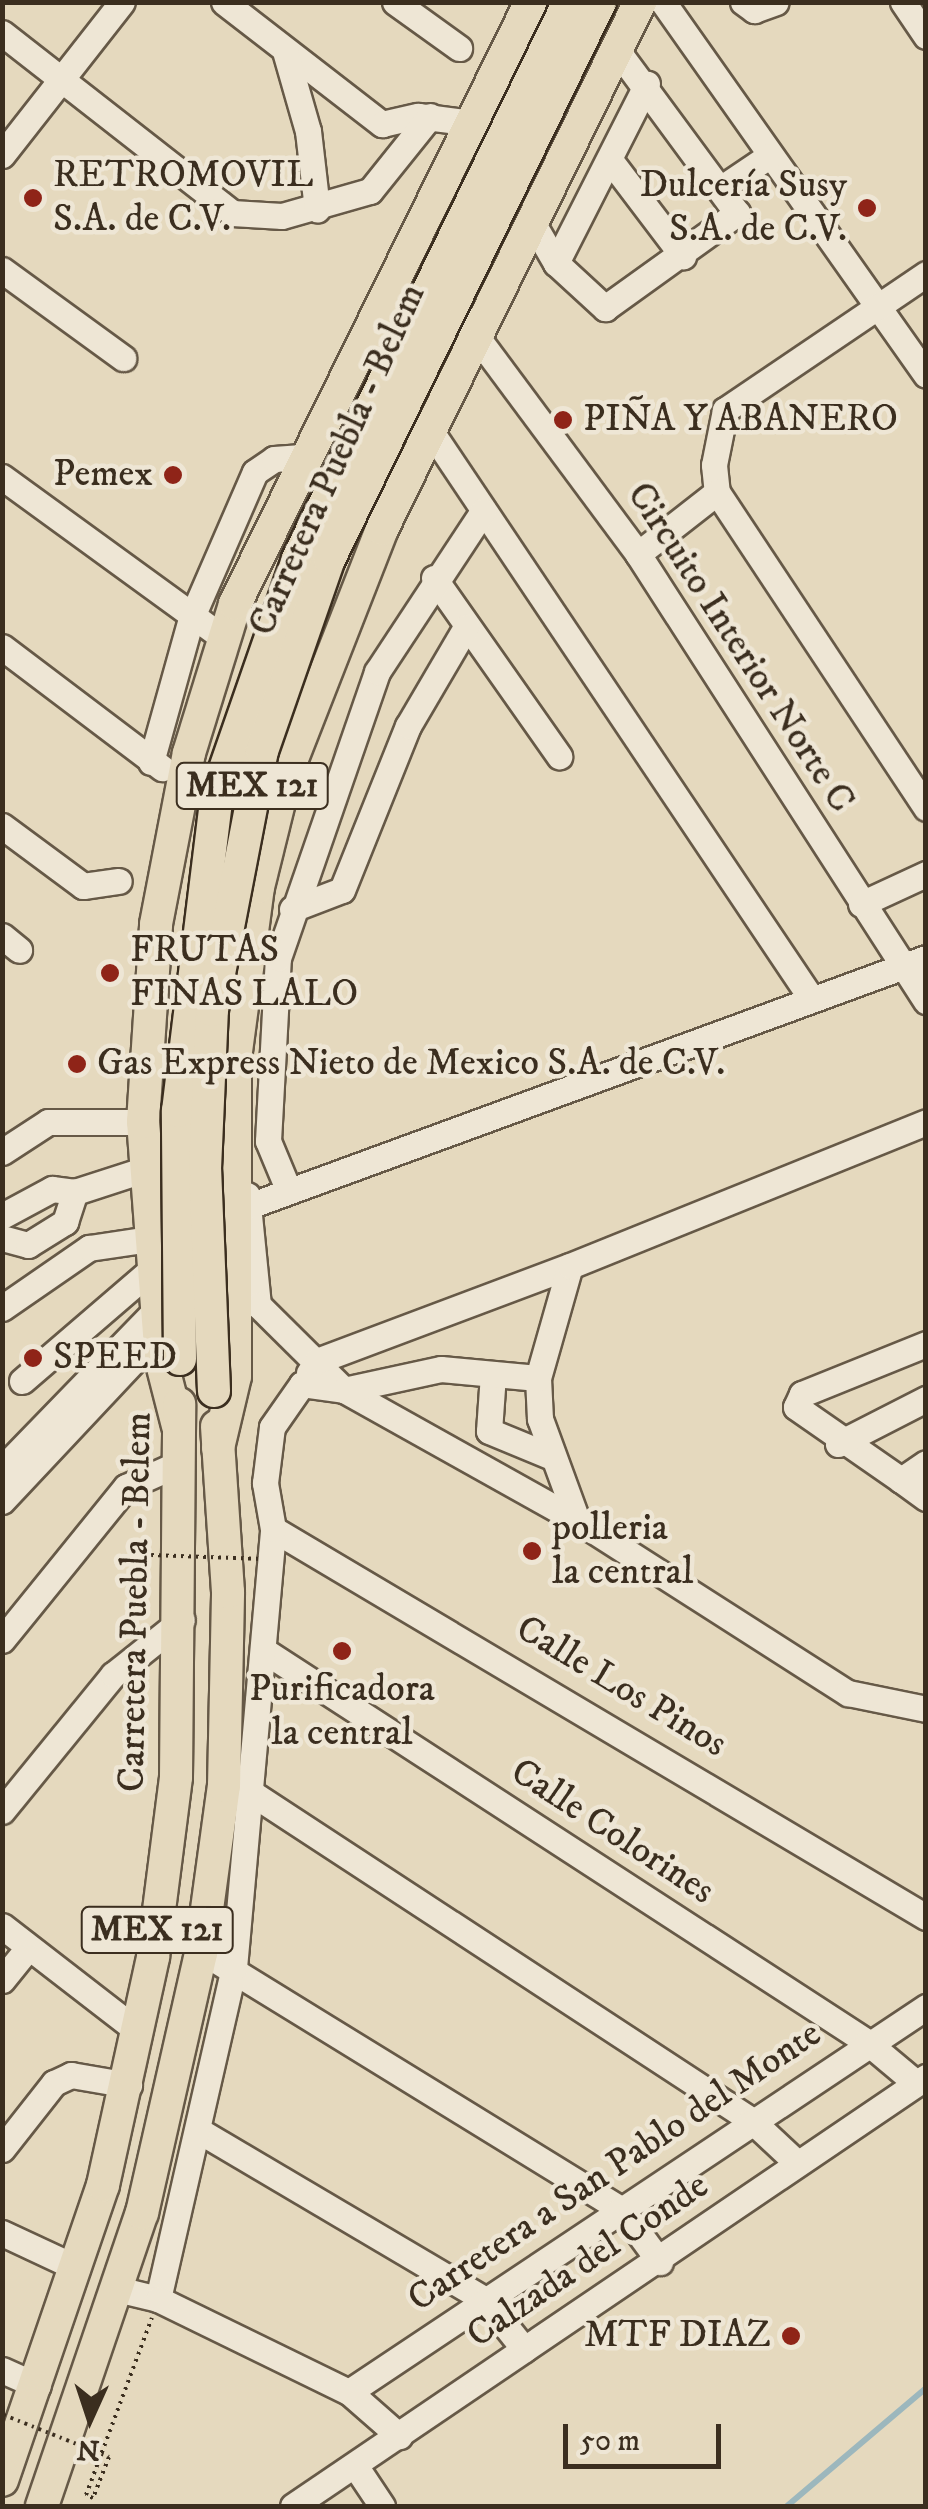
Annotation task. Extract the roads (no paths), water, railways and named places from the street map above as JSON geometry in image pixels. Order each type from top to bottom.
[{"type":"main road","points":[[165,1335],[150,1254],[143,1122],[156,924],[184,780],[224,638],[305,457],[531,2]]},
{"type":"main road","name":"Carretera Puebla - Belem","points":[[2,2480],[77,2268],[128,2085],[167,1864],[182,1620],[178,1426],[165,1335],[178,1110],[217,792],[298,560],[569,2]]},
{"type":"main road","name":"Carretera Puebla - Belem","points":[[46,2502],[117,2288],[201,1953],[224,1786],[228,1592],[214,1391],[206,1169],[212,1010],[262,751],[329,559],[600,2]]},
{"type":"main road","points":[[218,1448],[235,1376],[233,1146],[246,970],[286,774],[330,647],[430,430],[480,336],[640,2]]},
{"type":"main road","points":[[450,166],[477,200],[532,222]]},
{"type":"main road","points":[[345,378],[402,390],[430,430]]},
{"type":"street","points":[[2,154],[122,2]]},
{"type":"street","points":[[224,2],[382,124],[430,116],[472,122]]},
{"type":"street","points":[[395,2],[460,48]]},
{"type":"street","points":[[663,2],[926,375]]},
{"type":"street","points":[[743,2],[754,10],[776,2]]},
{"type":"street","points":[[902,2],[926,36]]},
{"type":"street","points":[[2,33],[232,213],[317,209],[370,191],[430,116]]},
{"type":"street","points":[[285,50],[317,209]]},
{"type":"street","points":[[532,222],[556,264],[605,308],[733,220],[736,204],[617,50]]},
{"type":"street","points":[[556,264],[647,84]]},
{"type":"street","points":[[724,188],[769,156]]},
{"type":"street","points":[[610,160],[683,256]]},
{"type":"street","name":"Circuito Interior Norte C","points":[[410,248],[480,336],[638,554],[862,904],[914,961],[926,1001]]},
{"type":"street","points":[[2,270],[123,358]]},
{"type":"street","points":[[926,274],[876,303],[725,410],[714,437],[717,492],[926,808]]},
{"type":"street","points":[[430,430],[811,998]]},
{"type":"street","points":[[151,762],[192,620],[254,472],[274,458],[305,457]]},
{"type":"street","points":[[2,478],[192,620],[224,638]]},
{"type":"street","points":[[638,554],[717,492]]},
{"type":"street","points":[[288,1189],[268,1141],[278,958],[376,672],[434,578],[483,512]]},
{"type":"street","points":[[434,578],[559,756]]},
{"type":"street","points":[[292,910],[342,890],[408,726],[466,626]]},
{"type":"street","points":[[2,647],[151,762],[184,780]]},
{"type":"street","points":[[2,826],[83,886],[119,881]]},
{"type":"street","points":[[862,904],[926,874]]},
{"type":"street","points":[[246,970],[278,958]]},
{"type":"street","points":[[249,1206],[914,961]]},
{"type":"street","points":[[2,1152],[48,1122],[143,1122]]},
{"type":"street","points":[[158,2300],[203,2133],[234,1968],[253,1794],[273,1529],[266,1455],[272,1427],[317,1361],[570,1266],[926,1122]]},
{"type":"street","points":[[233,1146],[249,1206],[258,1305],[344,1390],[577,1520],[848,1693],[926,1709]]},
{"type":"street","points":[[2,1216],[52,1189],[76,1192],[146,1169]]},
{"type":"street","points":[[2,1238],[11,1246],[40,1237],[65,1222],[76,1192]]},
{"type":"street","points":[[2,1308],[90,1248],[150,1254]]},
{"type":"street","points":[[22,1382],[150,1254]]},
{"type":"street","points":[[570,1266],[538,1378],[552,1457],[577,1520]]},
{"type":"street","points":[[2,1468],[165,1335]]},
{"type":"street","points":[[2,1501],[165,1335]]},
{"type":"street","points":[[926,1344],[802,1394],[802,1419],[926,1498]]},
{"type":"street","points":[[302,1384],[344,1390],[441,1369],[538,1378]]},
{"type":"street","points":[[492,1374],[488,1432],[552,1457]]},
{"type":"street","points":[[838,1444],[926,1399]]},
{"type":"street","points":[[901,1480],[926,1463]]},
{"type":"street","points":[[2,1640],[126,1488],[180,1464]]},
{"type":"street","name":"Calle Los Pinos","points":[[273,1529],[926,1917]]},
{"type":"street","points":[[2,1812],[113,1675],[182,1620]]},
{"type":"street","name":"Calle Colorines","points":[[263,1650],[921,2080]]},
{"type":"street","points":[[253,1794],[751,2120],[796,2162]]},
{"type":"street","points":[[210,1882],[243,1884]]},
{"type":"street","points":[[2,1926],[139,2032]]},
{"type":"street","points":[[2,1980],[28,1948]]},
{"type":"street","points":[[201,1953],[234,1968],[621,2209],[660,2262]]},
{"type":"street","name":"Carretera a San Pablo del Monte","points":[[349,2392],[867,2042],[926,2007]]},
{"type":"street","points":[[2,2150],[54,2084],[71,2075],[128,2085]]},
{"type":"street","name":"Calzada del Conde","points":[[293,2506],[660,2262],[796,2162],[921,2080]]},
{"type":"street","points":[[203,2133],[485,2300],[524,2349]]},
{"type":"street","points":[[2,2233],[77,2268]]},
{"type":"street","points":[[117,2288],[158,2300],[349,2392],[399,2436]]},
{"type":"street","points":[[2,2370],[38,2386]]},
{"type":"street","points":[[356,2467],[382,2506]]},
{"type":"waterway","points":[[787,2506],[926,2388]]},
{"type":"place","name":"RETROMOVIL S.A. de C.V.","points":[[33,198]]},
{"type":"place","name":"Dulcería Susy S.A. de C.V.","points":[[867,208]]},
{"type":"place","name":"PIÑA Y ABANERO","points":[[563,420]]},
{"type":"place","name":"Pemex","points":[[173,475]]},
{"type":"place","name":"FRUTAS FINAS LALO","points":[[110,973]]},
{"type":"place","name":"Gas Express Nieto de Mexico S.A. de C.V.","points":[[77,1064]]},
{"type":"place","name":"SPEED","points":[[33,1358]]},
{"type":"place","name":"polleria la central","points":[[532,1551]]},
{"type":"place","name":"Purificadora la central","points":[[342,1651]]},
{"type":"place","name":"MTF DIAZ","points":[[791,2336]]}]
